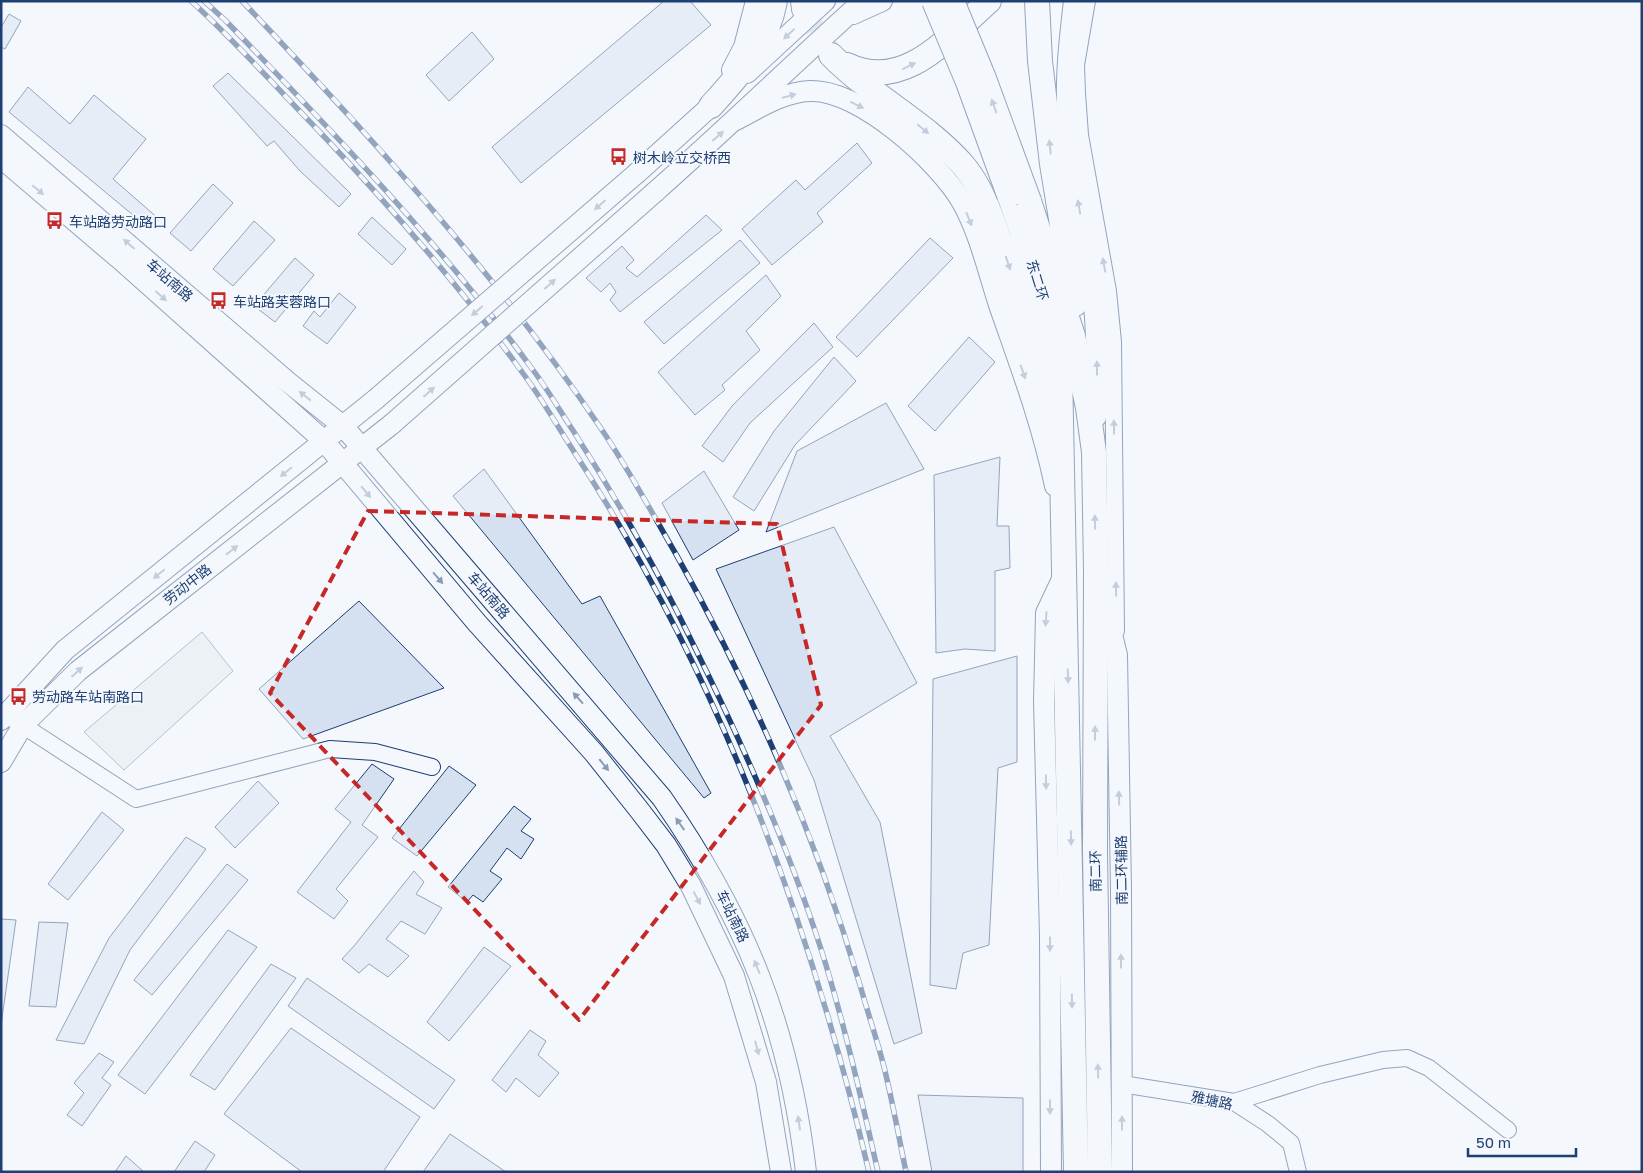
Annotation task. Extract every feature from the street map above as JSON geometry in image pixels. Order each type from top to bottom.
[{"type":"highway","name":"东二环","points":[[934,1],[968,82],[1038,277],[1053,332],[1060,370],[1064,460],[1064,575]]},
{"type":"highway","name":"东二环","points":[[952,1],[983,76],[1050,261],[1080,368],[1094,452],[1096,571]]},
{"type":"highway","points":[[989,1],[919,61],[900,71],[880,74],[860,71],[831,55],[848,73],[950,152],[970,174],[978,188],[1028,322],[1064,460]]},
{"type":"highway","points":[[1037,1],[1040,61],[1052,164],[1072,282],[1080,368]]},
{"type":"highway","points":[[711,106],[753,58],[764,40],[768,6]]},
{"type":"highway","name":"南二环","points":[[1096,571],[1095,851],[1100,1172]]},
{"type":"highway","name":"南二环","points":[[1064,575],[1068,684],[1076,1172]]},
{"type":"main road","points":[[736,120],[791,65],[863,1]]},
{"type":"main road","points":[[844,18],[882,1]]},
{"type":"main road","points":[[1074,1],[1067,57],[1067,104],[1071,151],[1090,270],[1096,333],[1094,452]]},
{"type":"main road","name":"劳动中路","points":[[3,717],[65,650],[344,426],[637,173],[711,106],[809,3]]},
{"type":"main road","points":[[736,120],[789,94],[811,91],[848,100],[866,109],[928,159],[962,203],[979,245],[1038,416],[1047,447],[1063,530]]},
{"type":"main road","name":"劳动中路","points":[[1,762],[23,725],[78,671],[392,424],[736,120]]},
{"type":"main road","name":"车站南路","points":[[1,135],[288,382],[344,426],[662,798],[694,844],[718,885],[745,938],[773,1012],[798,1112],[806,1172]]},
{"type":"main road","name":"车站南路","points":[[1,158],[123,262],[324,441],[406,541],[594,753],[666,845],[691,886],[734,976],[751,1027],[766,1082],[781,1172]]},
{"type":"main road","name":"南二环辅路","points":[[1096,571],[1117,655],[1122,1172]]},
{"type":"main road","points":[[1051,1172],[1050,936],[1044,692],[1046,613],[1064,575]]},
{"type":"street","points":[[1087,1],[1076,66],[1076,93],[1080,135],[1108,291],[1112,334],[1117,655]]},
{"type":"street","points":[[3,717],[23,725],[136,799],[330,749],[376,752],[432,767]]},
{"type":"street","points":[[1234,1102],[1320,1074],[1383,1060],[1407,1058],[1429,1068],[1508,1130]]},
{"type":"street","name":"雅塘路","points":[[1122,1084],[1234,1102],[1268,1124],[1291,1143],[1298,1172]]},
{"type":"highlighted area","points":[[368,511],[777,524],[821,705],[579,1020],[270,693]]},
{"type":"shaded area","points":[[202,632],[233,671],[124,770],[84,732]]},
{"type":"building","points":[[664,1],[690,1],[711,25],[521,183],[492,147]]},
{"type":"building","points":[[9,14],[21,21],[5,49],[1,47],[1,27]]},
{"type":"building","points":[[472,32],[494,59],[449,101],[426,75]]},
{"type":"building","points":[[228,73],[351,194],[339,207],[300,171],[274,141],[267,146],[213,86]]},
{"type":"building","points":[[28,87],[70,124],[94,95],[146,139],[113,179],[159,219],[151,230],[9,112]]},
{"type":"building","points":[[857,143],[872,163],[817,213],[823,222],[772,265],[742,229],[796,180],[805,190]]},
{"type":"building","points":[[213,184],[233,203],[191,251],[170,233]]},
{"type":"building","points":[[706,215],[722,230],[620,312],[610,300],[616,292],[610,283],[601,292],[586,278],[622,246],[634,260],[626,268],[637,277]]},
{"type":"building","points":[[372,217],[406,249],[392,265],[358,234]]},
{"type":"building","points":[[254,221],[275,240],[233,286],[213,269]]},
{"type":"building","points":[[930,238],[953,258],[857,357],[836,337]]},
{"type":"building","points":[[740,240],[760,263],[664,344],[644,322]]},
{"type":"building","points":[[295,258],[314,275],[275,322],[254,306]]},
{"type":"building","points":[[766,275],[781,296],[746,331],[760,350],[722,385],[725,390],[695,415],[658,372]]},
{"type":"building","points":[[339,293],[356,307],[327,344],[303,326],[314,311],[320,317]]},
{"type":"building","points":[[814,323],[833,347],[750,423],[723,462],[702,446],[732,406]]},
{"type":"building","points":[[969,337],[995,362],[935,431],[908,406]]},
{"type":"building","points":[[834,357],[856,381],[795,445],[754,511],[733,497],[774,431]]},
{"type":"building","points":[[886,403],[924,469],[766,532],[797,451]]},
{"type":"building","points":[[1000,457],[997,526],[1009,526],[1010,568],[995,571],[995,651],[965,649],[936,653],[934,475]]},
{"type":"building","points":[[484,469],[582,604],[600,596],[711,793],[704,798],[453,496]]},
{"type":"building","points":[[704,471],[739,530],[693,560],[662,503]]},
{"type":"building","points":[[834,527],[917,683],[830,736],[880,822],[922,1033],[894,1044],[814,780],[716,569]]},
{"type":"building","points":[[359,601],[444,688],[303,739],[259,689]]},
{"type":"building","points":[[1017,656],[1017,762],[998,768],[989,945],[963,953],[956,989],[930,985],[933,679]]},
{"type":"building","points":[[372,764],[394,779],[362,825],[378,837],[336,889],[348,901],[334,919],[297,892],[351,822],[335,809]]},
{"type":"building","points":[[449,766],[476,785],[417,856],[392,838]]},
{"type":"building","points":[[258,781],[279,803],[235,848],[215,827]]},
{"type":"building","points":[[514,806],[531,819],[521,831],[534,839],[521,859],[507,848],[490,871],[502,879],[483,902],[473,895],[467,902],[448,887]]},
{"type":"building","points":[[102,812],[124,830],[68,900],[48,884]]},
{"type":"building","points":[[186,837],[206,849],[130,950],[84,1044],[56,1040],[109,938]]},
{"type":"building","points":[[227,864],[248,880],[152,995],[134,980]]},
{"type":"building","points":[[414,871],[424,882],[416,894],[442,908],[425,934],[401,921],[386,939],[409,956],[388,977],[369,964],[359,973],[342,959]]},
{"type":"building","points":[[1,919],[16,920],[1,1025]]},
{"type":"building","points":[[39,922],[68,923],[56,1007],[29,1006]]},
{"type":"building","points":[[228,930],[257,947],[145,1094],[118,1075]]},
{"type":"building","points":[[484,947],[511,966],[449,1041],[427,1022]]},
{"type":"building","points":[[271,964],[296,978],[215,1090],[190,1075]]},
{"type":"building","points":[[307,978],[455,1080],[434,1109],[288,1006]]},
{"type":"building","points":[[291,1028],[420,1117],[383,1172],[302,1172],[224,1114]]},
{"type":"building","points":[[530,1030],[546,1041],[538,1055],[559,1073],[539,1097],[516,1078],[506,1092],[492,1080]]},
{"type":"building","points":[[99,1053],[114,1062],[102,1078],[111,1085],[82,1126],[67,1115],[84,1093],[74,1083]]},
{"type":"building","points":[[918,1095],[1023,1098],[1023,1172],[932,1172]]},
{"type":"building","points":[[450,1134],[506,1172],[423,1172]]},
{"type":"building","points":[[195,1141],[215,1155],[204,1172],[174,1172]]},
{"type":"building","points":[[126,1156],[144,1172],[115,1172]]},
{"type":"tunnel","points":[[804,9],[815,34],[831,55]]},
{"type":"railway","points":[[191,1],[239,48],[344,158],[398,217],[449,278],[535,390],[623,532],[671,618],[752,796],[786,888],[817,981],[845,1076],[869,1172]]},
{"type":"railway","points":[[204,1],[225,20],[346,147],[424,233],[498,323],[544,385],[623,512],[668,594],[714,686],[780,835],[821,949],[837,1004],[878,1172]]},
{"type":"railway","points":[[242,1],[430,206],[518,314],[600,427],[630,474],[677,556],[732,660],[781,766],[803,819],[842,929],[879,1049],[891,1096],[906,1172]]},
{"type":"place","name":"树木岭立交桥西","points":[[619,157]]},
{"type":"place","name":"车站路劳动路口","points":[[55,221]]},
{"type":"place","name":"车站路芙蓉路口","points":[[219,301]]},
{"type":"place","name":"劳动路车站南路口","points":[[18,696]]}]
